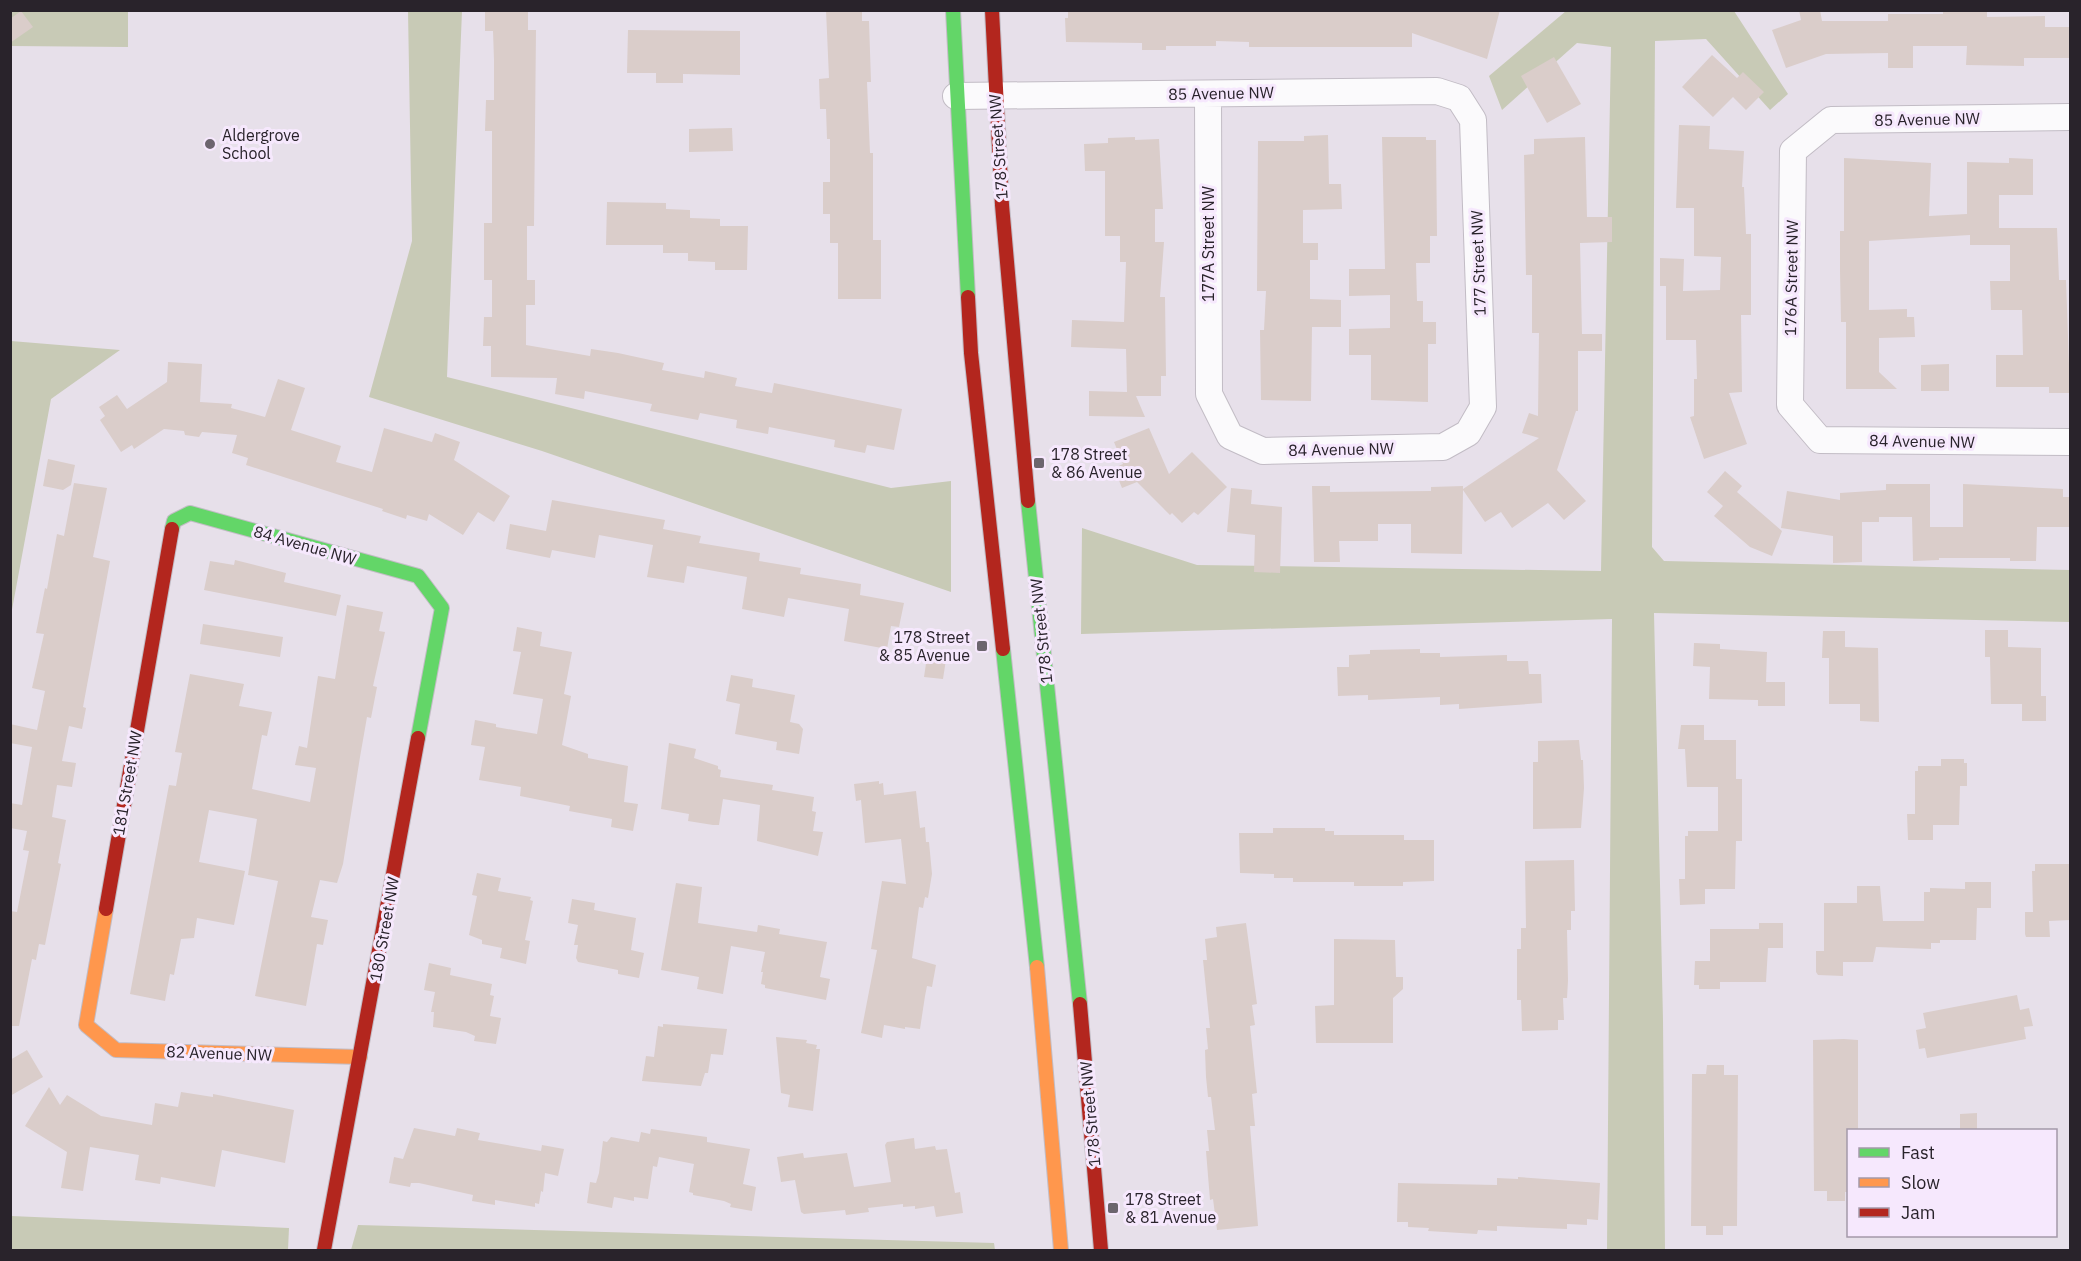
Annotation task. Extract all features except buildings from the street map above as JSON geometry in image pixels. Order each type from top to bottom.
[{"type":"main road","points":[[953,10],[971,352],[1035,949],[1061,1251]]},
{"type":"main road","name":"178 Street NW","points":[[992,10],[994,95],[1012,340],[1032,553],[1075,948],[1101,1251]]},
{"type":"main road","name":"84 Avenue NW","points":[[169,540],[174,521],[190,513],[418,576],[442,608]]},
{"type":"main road","name":"181 Street NW","points":[[86,1025],[169,540]]},
{"type":"main road","name":"180 Street NW","points":[[324,1251],[442,608]]},
{"type":"main road","name":"82 Avenue NW","points":[[86,1025],[116,1050],[360,1057]]},
{"type":"street","name":"85 Avenue NW","points":[[956,96],[1437,91],[1458,98],[1473,120]]},
{"type":"street","name":"177A Street NW","points":[[1208,94],[1209,394]]},
{"type":"street","name":"85 Avenue NW","points":[[1793,151],[1831,120],[2070,117]]},
{"type":"street","name":"177 Street NW","points":[[1473,120],[1483,406]]},
{"type":"street","name":"176A Street NW","points":[[1790,405],[1793,151]]},
{"type":"street","name":"84 Avenue NW","points":[[1209,394],[1230,435],[1263,451],[1443,447],[1468,433],[1483,406]]},
{"type":"street","name":"84 Avenue NW","points":[[1790,405],[1820,440],[2070,442]]},
{"type":"green space","points":[[11,11],[128,11],[128,47],[11,46]]},
{"type":"green space","points":[[408,11],[462,11],[447,377],[891,488],[951,481],[951,592],[542,451],[369,397],[412,241]]},
{"type":"green space","points":[[1566,11],[1734,11],[1788,94],[1770,110],[1706,39],[1655,41],[1652,547],[1664,561],[2070,570],[2070,622],[1654,613],[1663,1020],[1665,1250],[1607,1250],[1612,619],[1081,634],[1082,528],[1197,565],[1601,571],[1611,47],[1577,43],[1502,110],[1489,76]]},
{"type":"green space","points":[[11,341],[120,350],[51,399],[11,615]]},
{"type":"green space","points":[[11,1216],[289,1228],[288,1250],[11,1250]]},
{"type":"green space","points":[[358,1225],[994,1243],[995,1250],[351,1250]]},
{"type":"traffic: fast","points":[[953,10],[968,297]]},
{"type":"traffic: fast","points":[[1028,501],[1080,1004]]},
{"type":"traffic: fast","points":[[172,529],[174,521],[190,513],[418,576],[442,608],[418,738]]},
{"type":"traffic: fast","points":[[1003,649],[1037,967]]},
{"type":"traffic: slow","points":[[106,909],[86,1025],[116,1050],[360,1057]]},
{"type":"traffic: slow","points":[[1037,967],[1061,1250]]},
{"type":"traffic: jam","points":[[992,10],[1002,205],[1028,501]]},
{"type":"traffic: jam","points":[[968,297],[971,353],[1003,649]]},
{"type":"traffic: jam","points":[[106,909],[172,529]]},
{"type":"traffic: jam","points":[[324,1250],[418,738]]},
{"type":"traffic: jam","points":[[1080,1004],[1101,1250]]},
{"type":"place","name":"Aldergrove School","points":[[210,144]]},
{"type":"place","name":"178 Street & 86 Avenue","points":[[1039,463]]},
{"type":"place","name":"178 Street & 85 Avenue","points":[[982,646]]},
{"type":"place","name":"178 Street & 81 Avenue","points":[[1113,1208]]}]
